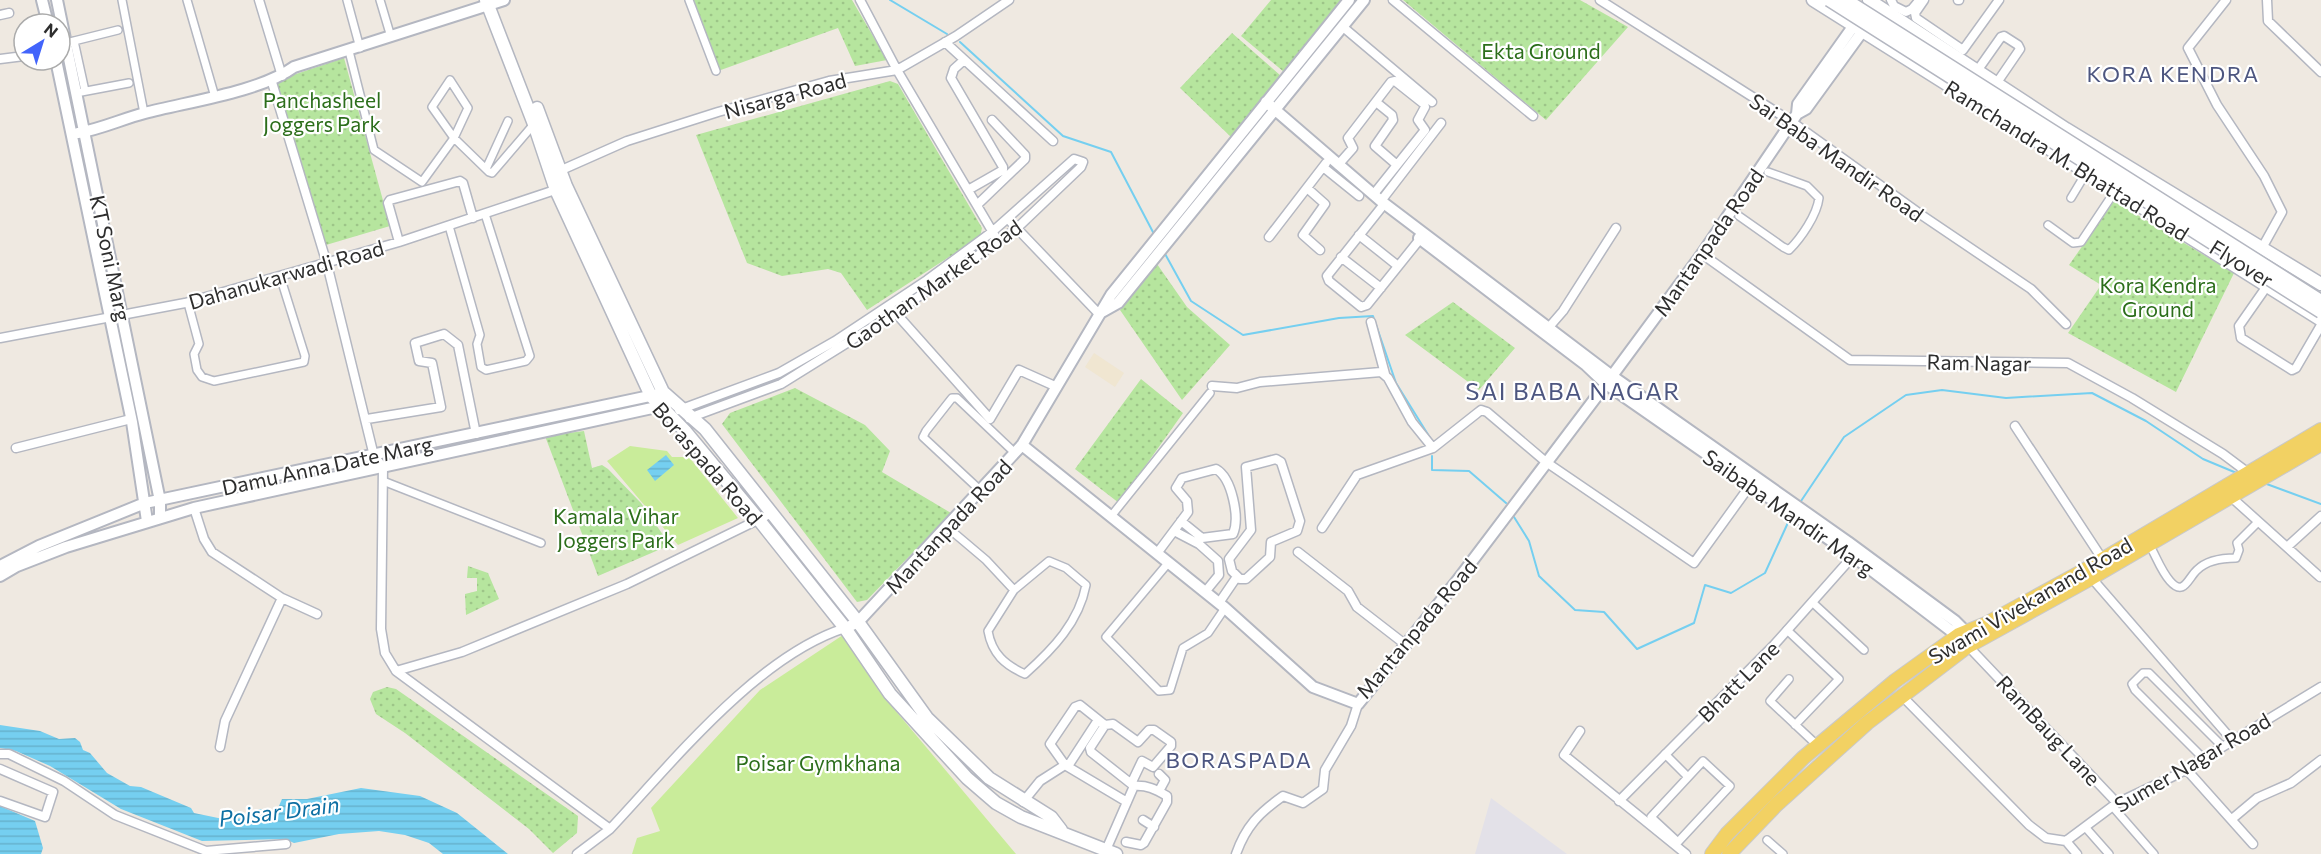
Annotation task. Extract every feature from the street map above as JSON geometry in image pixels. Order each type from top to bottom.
[{"type":"main road","name":"Ramchandra M. Bhattad Road","points":[[1813,0],[2321,320]]},
{"type":"main road","name":"Flyover","points":[[1829,0],[2321,312]]},
{"type":"main road","name":"Flyover","points":[[1846,0],[2321,301]]},
{"type":"main road","name":"Boraspada Road","points":[[493,2],[534,124],[556,172]]},
{"type":"main road","name":"Boraspada Road","points":[[493,2],[561,188],[651,396],[759,520],[845,628],[890,694],[975,786],[1021,817],[1050,829],[1061,830],[1111,852]]},
{"type":"main road","name":"Ramchandra M. Bhattad Road","points":[[1875,2],[1996,84],[2321,284]]},
{"type":"main road","name":"Boraspada Road","points":[[561,188],[663,392],[705,429],[858,622],[927,718],[985,775],[1023,802],[1051,818],[1061,830]]},
{"type":"main road","name":"Swami Vivekanand Road","points":[[2088,574],[2103,560],[2248,477],[2321,430]]},
{"type":"main road","name":"Swami Vivekanand Road","points":[[1730,853],[1809,775],[1986,624],[2149,544],[2230,496],[2248,477],[2321,444]]},
{"type":"main road","name":"Swami Vivekanand Road","points":[[1712,854],[1727,834],[1818,746],[1906,673],[1967,639]]},
{"type":"main road","points":[[975,786],[985,775]]},
{"type":"street","points":[[122,0],[144,113]]},
{"type":"street","points":[[187,0],[215,97]]},
{"type":"street","points":[[259,0],[367,419],[374,456],[383,467],[381,629],[385,653],[396,671],[610,829]]},
{"type":"street","points":[[346,0],[360,48]]},
{"type":"street","points":[[380,0],[391,37]]},
{"type":"street","points":[[689,0],[716,71]]},
{"type":"street","points":[[860,0],[897,70],[992,232],[999,240]]},
{"type":"street","name":"Nisarga Road","points":[[556,172],[627,141],[718,112],[829,81],[897,70],[1009,0]]},
{"type":"street","points":[[1268,109],[1349,0]]},
{"type":"street","points":[[981,490],[923,437],[926,430],[952,398],[957,398],[1019,449],[1111,295],[1154,248],[1268,109],[1364,0]]},
{"type":"street","points":[[1393,0],[1533,116]]},
{"type":"street","name":"Sai Baba Mandir Road","points":[[1600,0],[1794,118],[1923,216],[2031,289],[2066,324]]},
{"type":"street","points":[[1891,0],[1894,6],[1906,12],[1912,9],[1919,0]]},
{"type":"street","points":[[1924,0],[1915,13],[1916,18],[1963,50],[1999,0]]},
{"type":"street","points":[[2226,0],[2188,48],[2217,105],[2264,176],[2282,212],[2262,248]]},
{"type":"street","points":[[2266,0],[2268,21],[2321,72]]},
{"type":"street","points":[[72,134],[144,113],[215,97],[277,77],[294,67],[360,48],[493,2]]},
{"type":"street","name":"Mantanpada Road","points":[[845,628],[858,622],[1019,449],[1112,515],[1158,552],[1313,687],[1358,704],[1406,645],[1735,213],[1764,171],[1794,118],[1806,109],[1875,2]]},
{"type":"street","points":[[1342,27],[1432,102]]},
{"type":"street","points":[[72,42],[118,30]]},
{"type":"street","points":[[1977,71],[2004,36],[2018,45],[2020,49],[1996,84]]},
{"type":"street","points":[[945,42],[1053,141]]},
{"type":"street","name":"KT Soni Marg","points":[[72,51],[81,92],[85,132],[160,501],[160,517]]},
{"type":"street","points":[[348,51],[374,150],[422,182],[454,138],[468,108],[450,80],[432,107],[454,138],[486,170],[492,173],[534,124]]},
{"type":"street","points":[[964,60],[954,69],[951,78],[1003,167],[1003,170],[968,190]]},
{"type":"street","name":"KT Soni Marg","points":[[59,72],[131,418],[147,521]]},
{"type":"street","points":[[1338,165],[1353,148],[1348,138],[1391,82],[1395,81],[1424,104],[1418,120],[1425,130],[1397,165],[1359,235],[1329,272],[1329,281],[1361,307],[1367,305],[1420,238]]},
{"type":"street","points":[[81,92],[129,83]]},
{"type":"street","points":[[1376,102],[1392,115],[1393,120],[1375,146],[1397,165]]},
{"type":"street","points":[[1268,109],[1359,197],[1378,201],[1550,326],[1609,380]]},
{"type":"street","points":[[1268,109],[1338,165],[1420,238],[1586,365],[1609,380]]},
{"type":"street","points":[[977,205],[1025,159],[1024,155],[992,120]]},
{"type":"street","points":[[486,170],[508,121]]},
{"type":"street","points":[[1378,201],[1441,123]]},
{"type":"street","name":"Gaothan Market Road","points":[[668,415],[692,417],[779,373],[807,363],[852,335],[895,313],[1016,229],[1081,167],[1083,162],[1074,159],[992,232],[889,305],[852,335]]},
{"type":"street","points":[[1269,237],[1325,165]]},
{"type":"street","points":[[1735,213],[1783,247],[1790,250],[1795,244],[1816,209],[1819,198],[1807,186],[1764,171]]},
{"type":"street","points":[[2071,198],[2086,173]]},
{"type":"street","points":[[399,242],[388,203],[390,200],[460,181],[463,183],[473,218]]},
{"type":"street","name":"Dahanukarwadi Road","points":[[0,338],[124,317],[188,303],[399,242],[561,188]]},
{"type":"street","points":[[1307,188],[1325,204],[1303,235],[1320,250]]},
{"type":"street","points":[[2048,225],[2073,243],[2080,242],[2115,191]]},
{"type":"street","points":[[449,226],[480,335],[477,344],[481,367],[486,370],[526,362],[530,356],[485,214]]},
{"type":"street","points":[[1008,219],[1100,314]]},
{"type":"street","points":[[1550,326],[1563,311],[1616,228]]},
{"type":"street","points":[[1359,235],[1398,266]]},
{"type":"street","name":"Ram Nagar","points":[[1702,254],[1850,360],[2068,363],[2223,454],[2248,477]]},
{"type":"street","points":[[1341,257],[1381,288]]},
{"type":"street","points":[[188,303],[199,344],[194,354],[197,369],[202,376],[214,381],[304,362],[305,356],[280,276]]},
{"type":"street","points":[[2267,286],[2239,326],[2241,338],[2292,370],[2296,368],[2321,326]]},
{"type":"street","points":[[889,305],[990,419],[1019,370],[1057,387]]},
{"type":"street","points":[[1371,322],[1385,374],[1412,422],[1433,448]]},
{"type":"street","points":[[367,419],[441,407],[432,363],[419,361],[415,343],[444,334],[458,345],[476,434]]},
{"type":"street","points":[[1112,515],[1211,389],[1237,388],[1260,382],[1375,372],[1385,374]]},
{"type":"street","name":"Saibaba Mandir Marg","points":[[1609,380],[1795,510],[1967,639]]},
{"type":"street","name":"Gaothan Market Road","points":[[668,415],[678,405],[744,391]]},
{"type":"street","name":"Damu Anna Date Marg","points":[[0,566],[39,546],[145,503],[374,456],[663,392]]},
{"type":"street","points":[[1322,528],[1357,475],[1433,448],[1481,410],[1487,412],[1545,462],[1694,563],[1754,481]]},
{"type":"street","name":"Damu Anna Date Marg","points":[[0,576],[27,562],[147,521],[194,508],[538,433],[668,415]]},
{"type":"street","points":[[16,448],[131,418]]},
{"type":"street","points":[[535,421],[538,433]]},
{"type":"street","points":[[2015,426],[2103,560]]},
{"type":"street","points":[[1169,562],[1106,637],[1159,691],[1170,690],[1184,648],[1208,633],[1220,604],[1234,581],[1230,555],[1250,536],[1251,530],[1246,467],[1276,459],[1281,462],[1300,521],[1297,531],[1271,542],[1270,557],[1246,579],[1234,581]]},
{"type":"street","points":[[1158,552],[1176,532],[1181,521],[1187,515],[1188,507],[1176,488],[1182,478],[1216,469],[1221,472],[1228,485],[1234,509],[1236,528],[1233,534],[1202,538],[1181,521]]},
{"type":"street","points":[[383,481],[541,543]]},
{"type":"street","points":[[2230,496],[2320,577]]},
{"type":"street","points":[[194,508],[204,539],[212,552],[282,598],[316,614]]},
{"type":"street","name":"Saibaba Mandir Marg","points":[[1795,510],[1853,556],[1967,639]]},
{"type":"street","points":[[396,671],[462,652],[627,584],[772,513]]},
{"type":"street","points":[[2287,547],[2321,516]]},
{"type":"street","points":[[2149,544],[2169,580],[2177,587],[2183,587],[2191,581],[2196,571],[2218,558],[2236,558],[2239,550],[2237,543],[2258,522]]},
{"type":"street","points":[[947,527],[986,560],[1014,590]]},
{"type":"street","points":[[1176,532],[1199,544],[1218,561],[1219,575],[1205,592]]},
{"type":"street","points":[[1298,552],[1348,591],[1357,607],[1406,645]]},
{"type":"street","name":"Bhatt Lane","points":[[1619,801],[1788,630],[1853,556]]},
{"type":"street","points":[[1049,561],[1066,568],[1086,585],[1083,601],[1066,633],[1025,674],[1001,659],[991,648],[988,631],[1014,590],[1049,561]]},
{"type":"street","points":[[2088,574],[2232,741]]},
{"type":"street","points":[[220,747],[225,721],[282,598]]},
{"type":"street","points":[[1812,602],[1864,650]]},
{"type":"street","points":[[577,854],[610,829],[757,677],[828,633],[845,628]]},
{"type":"street","points":[[1788,630],[1839,679],[1795,724]]},
{"type":"street","name":"RamBaug Lane","points":[[1967,639],[2115,805]]},
{"type":"street","points":[[2203,758],[2135,690],[2132,684],[2143,673],[2149,673],[2222,746]]},
{"type":"street","points":[[1789,679],[1770,701],[1818,746]]},
{"type":"street","name":"Sumer Nagar Road","points":[[2066,841],[2115,805],[2186,768],[2321,687]]},
{"type":"street","points":[[1901,695],[2028,825],[2046,837],[2066,841],[2077,854]]},
{"type":"street","points":[[1236,854],[1243,834],[1257,814],[1283,796],[1302,803],[1323,789],[1325,770],[1351,726],[1358,704]]},
{"type":"street","points":[[1111,852],[1142,761],[1154,767],[1171,746],[1171,742],[1154,730],[1149,730],[1138,742],[1113,724],[1102,723],[1080,705],[1075,707],[1050,744],[1065,765],[1127,802]]},
{"type":"street","points":[[1023,802],[1040,781],[1070,762],[1102,723]]},
{"type":"street","points":[[1102,723],[1090,748],[1092,752],[1133,784],[1146,785],[1167,796],[1167,802],[1141,846],[1126,842]]},
{"type":"street","points":[[1581,731],[1564,755],[1686,854]]},
{"type":"street","points":[[0,754],[9,754],[64,781],[116,815],[206,851],[286,844]]},
{"type":"street","points":[[1665,754],[1687,776]]},
{"type":"street","points":[[2232,819],[2258,798],[2291,783],[2321,760]]},
{"type":"street","points":[[1703,761],[1730,786],[1678,842],[1651,818],[1687,776],[1703,761]]},
{"type":"street","points":[[2186,768],[2253,844]]},
{"type":"street","points":[[0,769],[53,792],[45,817],[0,801]]},
{"type":"street","points":[[1159,774],[1166,778],[1159,791]]},
{"type":"street","points":[[2115,805],[2154,854]]},
{"type":"street","points":[[1143,820],[1154,827]]},
{"type":"street","points":[[2086,828],[2109,854]]},
{"type":"street","points":[[1767,840],[1783,854]]},
{"type":"shaded area","points":[[1094,353],[1124,373],[1115,387],[1085,367]]},
{"type":"shaded area","points":[[1491,798],[1567,854],[1475,854]]},
{"type":"green space","points":[[692,0],[852,0],[887,60],[855,66],[838,28],[718,71]]},
{"type":"green space","points":[[1271,0],[1343,0],[1284,72],[1241,36]]},
{"type":"green space","name":"Ekta Ground","points":[[1403,0],[1580,0],[1628,27],[1546,120]]},
{"type":"green space","points":[[1232,33],[1281,76],[1231,137],[1180,88]]},
{"type":"green space","name":"Panchasheel Joggers Park","points":[[344,58],[390,226],[326,245],[275,81]]},
{"type":"green space","points":[[890,81],[898,84],[982,228],[980,237],[867,310],[841,273],[828,269],[782,276],[747,263],[696,135]]},
{"type":"green space","name":"Kora Kendra Ground","points":[[2114,201],[2234,273],[2176,392],[2068,333],[2101,285],[2069,265]]},
{"type":"green space","points":[[1157,264],[1187,307],[1230,345],[1182,400],[1120,310]]},
{"type":"green space","points":[[1453,302],[1515,348],[1479,390],[1405,335]]},
{"type":"green space","points":[[1141,379],[1183,413],[1119,503],[1075,469]]},
{"type":"green space","points":[[795,388],[865,425],[890,451],[882,472],[951,513],[867,600],[857,602],[722,424],[730,413]]},
{"type":"green space","name":"Kamala Vihar Joggers Park","points":[[584,431],[592,468],[602,465],[608,469],[641,503],[670,545],[598,576],[545,436]]},
{"type":"green space","points":[[630,446],[667,451],[672,457],[689,457],[738,518],[678,545],[607,461]]},
{"type":"green space","points":[[468,566],[488,573],[499,599],[466,615],[465,594],[477,591],[477,578],[467,578]]},
{"type":"green space","name":"Poisar Gymkhana","points":[[843,635],[879,691],[1016,854],[632,854],[637,838],[660,831],[651,808],[760,690]]},
{"type":"green space","points":[[387,687],[396,689],[578,816],[577,833],[553,853],[529,829],[405,733],[376,714],[370,699],[373,692]]},
{"type":"water","points":[[666,455],[674,465],[655,481],[647,470]]},
{"type":"water","name":"Poisar Drain","points":[[0,725],[40,731],[59,739],[75,738],[80,742],[83,750],[90,753],[107,773],[130,786],[141,787],[191,808],[194,813],[223,819],[250,818],[259,809],[265,810],[267,815],[275,815],[282,799],[307,799],[361,788],[420,796],[457,813],[508,854],[443,854],[429,843],[405,835],[379,831],[339,834],[294,843],[285,839],[202,841],[121,809],[50,766],[16,751],[0,748]]},
{"type":"water","points":[[0,806],[35,821],[43,848],[41,854],[0,854]]},
{"type":"waterway","points":[[890,0],[947,34]]},
{"type":"waterway","points":[[960,42],[1063,136],[1111,152],[1154,234]]},
{"type":"waterway","points":[[1164,252],[1191,301],[1243,335],[1339,318],[1373,316],[1396,383],[1432,441]]},
{"type":"waterway","points":[[1799,504],[1844,437],[1906,395],[1942,390],[2006,398],[2092,393],[2146,421],[2203,459],[2239,474]]},
{"type":"waterway","points":[[1432,456],[1432,470],[1469,471],[1506,503]]},
{"type":"waterway","points":[[2264,483],[2321,504]]},
{"type":"waterway","points":[[1514,517],[1529,541],[1539,576],[1575,610],[1604,612],[1637,649],[1694,623],[1705,585],[1731,593],[1765,573],[1791,516]]},
{"type":"district","name":"KORA KENDRA","points":[[2173,73]]},
{"type":"district","name":"SAI BABA NAGAR","points":[[1573,390]]},
{"type":"district","name":"BORASPADA","points":[[1239,759]]}]
